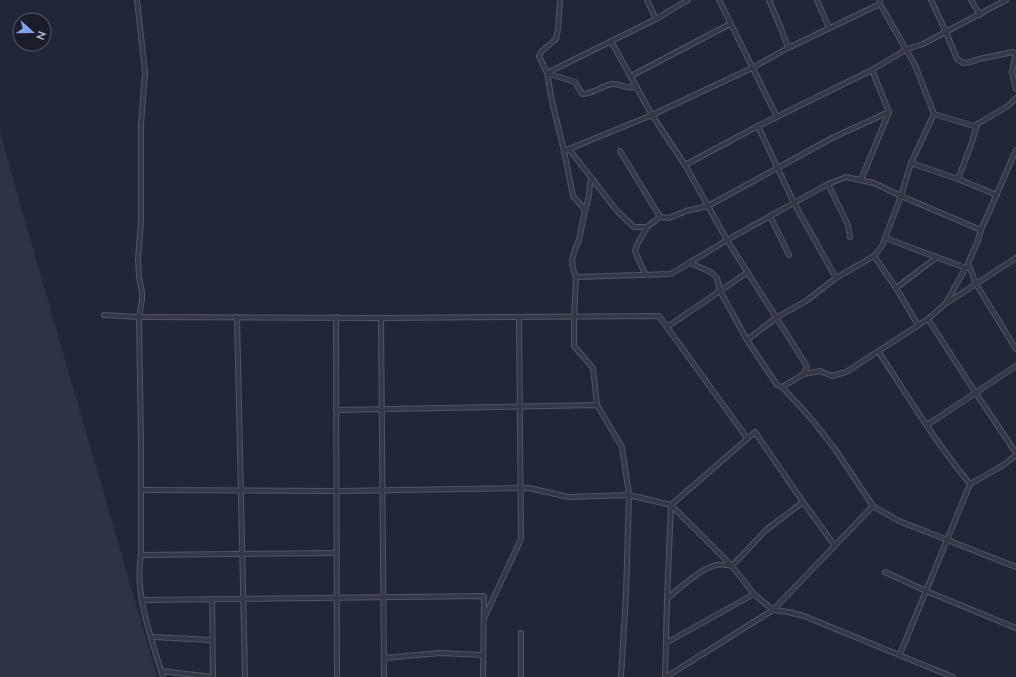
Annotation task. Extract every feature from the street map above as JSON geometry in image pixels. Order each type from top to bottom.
[{"type":"street","points":[[137,0],[145,72],[141,133],[141,221],[138,259],[142,300],[140,317],[141,555],[139,566],[142,600],[163,677]]},
{"type":"street","points":[[560,0],[556,39],[539,56],[547,73],[573,196],[585,210]]},
{"type":"street","points":[[646,0],[656,19]]},
{"type":"street","points":[[547,73],[656,19],[688,0]]},
{"type":"street","points":[[718,0],[777,117]]},
{"type":"street","points":[[769,0],[788,48]]},
{"type":"street","points":[[817,0],[829,28]]},
{"type":"street","points":[[931,0],[957,59],[962,63],[1013,52],[1016,54],[1012,72],[1016,89]]},
{"type":"street","points":[[972,0],[980,15]]},
{"type":"street","points":[[685,164],[872,70],[907,49],[922,44],[980,15],[1006,0]]},
{"type":"street","points":[[564,151],[652,115],[752,68],[788,48],[880,2],[915,65],[934,114],[911,163],[901,196],[882,246],[874,256],[836,278],[806,300],[776,318],[747,340]]},
{"type":"street","points":[[631,76],[730,24]]},
{"type":"street","points":[[611,41],[652,115],[685,164],[727,240],[805,363],[806,367],[804,374]]},
{"type":"street","points":[[861,180],[889,112],[872,70]]},
{"type":"street","points":[[547,73],[575,82],[582,94],[587,94],[612,84],[632,88],[637,87]]},
{"type":"street","points":[[934,114],[974,126],[1008,106],[1016,98]]},
{"type":"street","points":[[645,274],[635,251],[636,244],[647,227],[660,217],[669,218],[686,211],[708,206],[834,136],[889,112]]},
{"type":"street","points":[[958,179],[971,145],[976,125]]},
{"type":"street","points":[[758,126],[794,203],[836,278]]},
{"type":"street","points":[[569,149],[617,211],[634,227],[647,227]]},
{"type":"street","points":[[620,150],[660,217]]},
{"type":"street","points":[[945,304],[966,268],[1016,150]]},
{"type":"street","points":[[911,163],[958,179],[997,195]]},
{"type":"street","points":[[576,277],[671,274],[770,216],[828,184],[846,177],[874,183],[981,230]]},
{"type":"street","points":[[594,181],[592,180],[590,183],[589,196],[579,240],[574,249],[572,260],[576,277],[574,346],[593,368],[597,405],[622,447],[629,495],[626,594],[621,677]]},
{"type":"street","points":[[828,184],[848,225],[850,237]]},
{"type":"street","points":[[770,216],[789,255]]},
{"type":"street","points":[[885,238],[966,268]]},
{"type":"street","points":[[874,256],[896,288],[918,325]]},
{"type":"street","points":[[896,288],[938,257]]},
{"type":"street","points":[[782,388],[804,374],[820,371],[830,376],[846,372],[879,352],[928,319],[945,304],[1016,258]]},
{"type":"street","points":[[690,263],[711,272],[717,278],[720,291],[747,340],[777,385],[782,388],[810,416],[835,449],[873,506],[899,521],[1016,567]]},
{"type":"street","points":[[968,263],[976,284],[1016,349]]},
{"type":"street","points":[[667,326],[748,272]]},
{"type":"street","points":[[104,315],[140,317],[336,318],[659,316],[747,438]]},
{"type":"street","points":[[237,317],[245,677]]},
{"type":"street","points":[[484,619],[521,539],[519,317]]},
{"type":"street","points":[[336,318],[337,677]]},
{"type":"street","points":[[381,318],[384,677]]},
{"type":"street","points":[[900,654],[970,484],[1002,466],[1016,454],[928,319]]},
{"type":"street","points":[[879,352],[927,425],[956,467],[970,484]]},
{"type":"street","points":[[927,425],[1016,366]]},
{"type":"street","points":[[336,410],[597,405]]},
{"type":"street","points":[[666,677],[667,599],[671,505],[747,438],[755,432],[835,546]]},
{"type":"street","points":[[141,490],[336,491],[529,488],[569,497],[629,495],[671,505],[732,566],[754,594],[772,610],[804,616],[900,654],[953,677]]},
{"type":"street","points":[[732,566],[766,530],[803,502]]},
{"type":"street","points":[[666,677],[772,610],[873,506]]},
{"type":"street","points":[[141,555],[337,553]]},
{"type":"street","points":[[667,599],[684,584],[707,568],[716,565],[732,566]]},
{"type":"street","points":[[885,572],[926,591],[1016,628]]},
{"type":"street","points":[[666,643],[754,594]]},
{"type":"street","points":[[142,600],[484,596],[483,677]]},
{"type":"street","points":[[161,671],[212,677],[212,599]]},
{"type":"street","points":[[521,634],[521,677]]},
{"type":"street","points":[[152,637],[212,640]]},
{"type":"street","points":[[384,658],[440,653],[483,654]]},
{"type":"shaded area","points":[[0,131],[20,204],[157,677],[0,677]]}]
